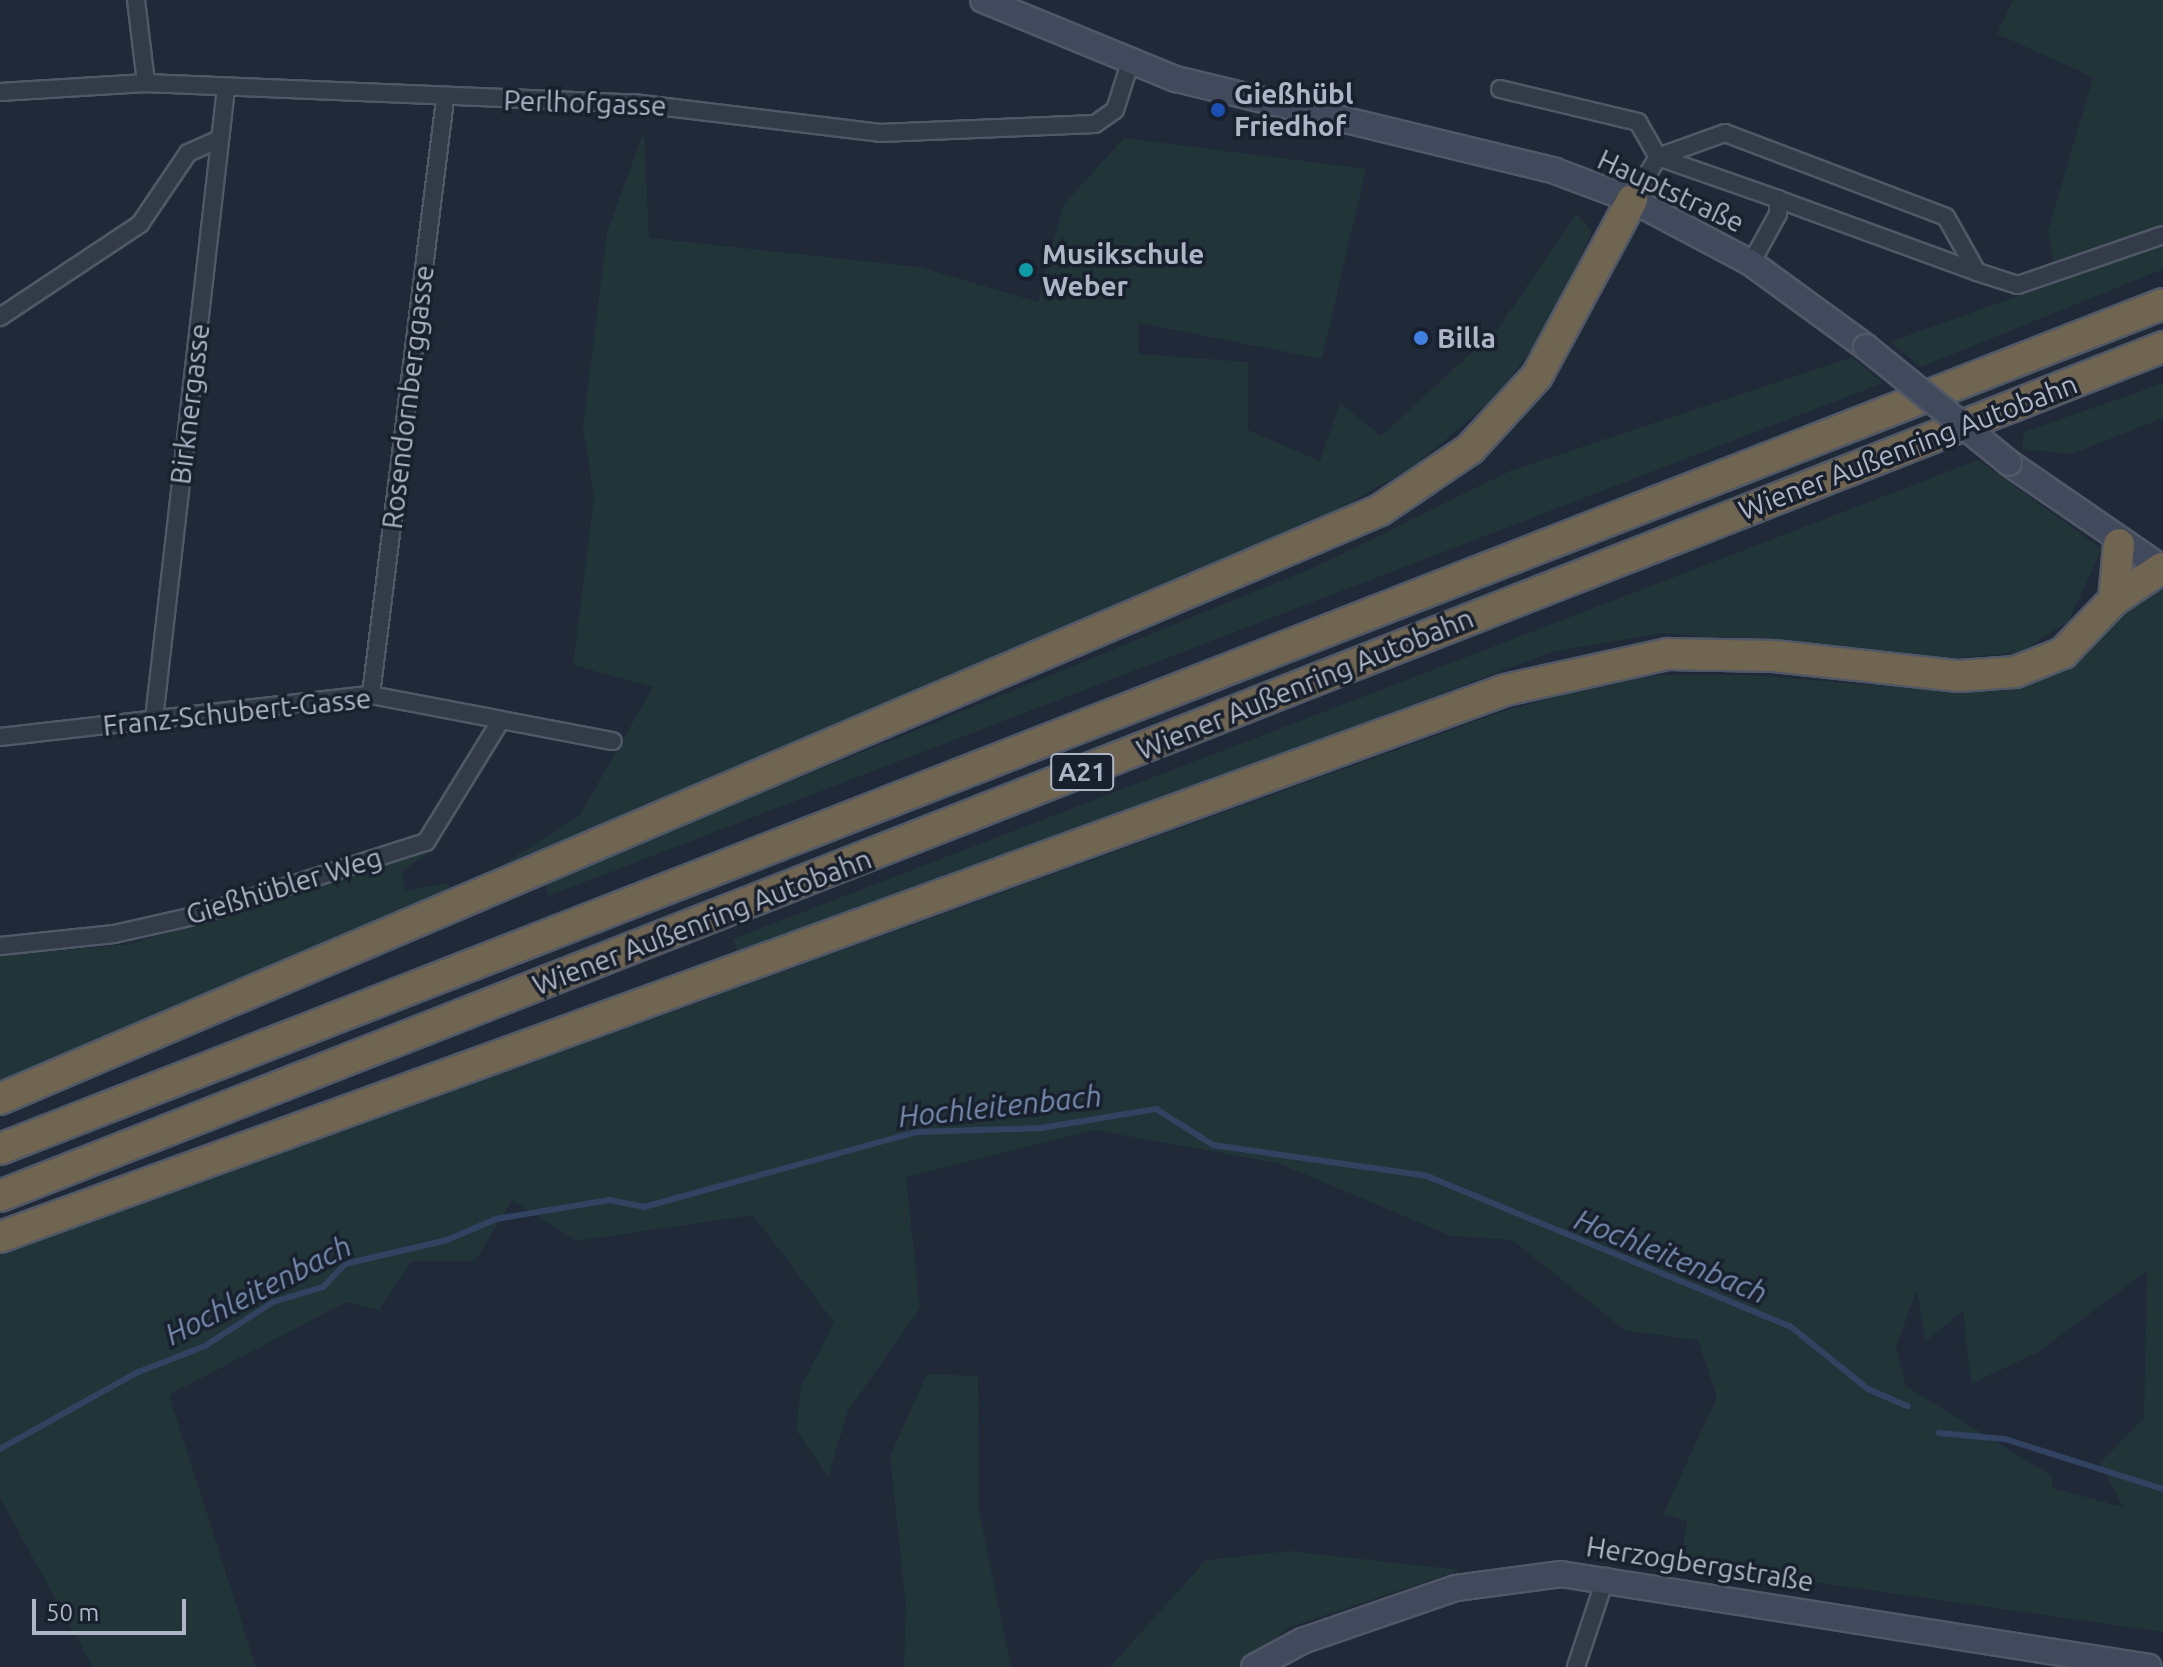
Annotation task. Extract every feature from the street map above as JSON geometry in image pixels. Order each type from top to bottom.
[{"type":"highway","points":[[0,1099],[1380,510],[1470,449],[1529,386],[1606,259],[1632,200]]},
{"type":"highway","name":"Wiener Außenring Autobahn","points":[[0,1149],[2163,304]]},
{"type":"highway","name":"Wiener Außenring Autobahn","points":[[0,1196],[2163,347]]},
{"type":"highway","points":[[2114,600],[2119,544]]},
{"type":"highway","points":[[0,1237],[1505,690],[1668,654],[1774,656],[1959,676],[2015,672],[2063,653],[2114,600],[2162,568]]},
{"type":"main road","name":"Hauptstraße","points":[[983,0],[1130,63],[1555,171],[1632,200],[1751,263],[1866,347],[2009,463],[2119,544],[2162,568]]},
{"type":"main road","name":"Herzogbergstraße","points":[[1254,1667],[1302,1641],[1456,1588],[1542,1575],[1606,1577],[2149,1667]]},
{"type":"street","points":[[136,0],[146,83]]},
{"type":"street","name":"Perlhofgasse","points":[[0,92],[146,83],[445,99],[701,108],[880,133],[1063,128],[1095,124],[1115,110],[1130,63]]},
{"type":"street","name":"Birknergasse","points":[[154,719],[226,88]]},
{"type":"street","name":"Hauptstraße","points":[[1500,89],[1638,122],[1658,157],[1977,272]]},
{"type":"street","name":"Rosendornberggasse","points":[[371,695],[445,99]]},
{"type":"street","name":"Hauptstraße","points":[[1658,157],[1725,133],[1946,217],[1977,272]]},
{"type":"street","points":[[0,317],[140,224],[188,153],[220,139]]},
{"type":"street","points":[[1632,200],[1658,157]]},
{"type":"street","points":[[1751,263],[1778,214],[1778,199]]},
{"type":"street","points":[[1977,272],[2018,285],[2163,235]]},
{"type":"street","name":"Franz-Schubert-Gasse","points":[[0,737],[371,695],[613,741]]},
{"type":"street","name":"Gießhübler Weg","points":[[0,946],[62,942],[198,915],[426,842],[501,720]]},
{"type":"street","points":[[1576,1667],[1606,1577]]},
{"type":"green space","points":[[2013,0],[2163,0],[2163,269],[1921,367],[1890,342],[2150,248],[2156,229],[2053,261],[2048,231],[2093,77],[1997,34]]},
{"type":"green space","points":[[644,131],[649,238],[919,267],[1038,302],[1063,205],[1124,138],[1366,169],[1322,359],[1139,323],[1138,354],[1248,362],[1248,430],[1320,461],[1340,403],[1381,436],[1499,327],[1576,214],[1592,231],[1551,323],[1495,398],[1414,466],[1275,546],[500,866],[580,815],[653,687],[573,665],[594,496],[583,427],[607,232]]},
{"type":"green space","points":[[1852,357],[1883,383],[548,896],[545,882],[1315,567],[1510,471]]},
{"type":"green space","points":[[2163,383],[2163,418],[2072,454],[2022,449],[2024,432]]},
{"type":"green space","points":[[1978,460],[2102,549],[2068,622],[2019,653],[1954,658],[1662,633],[1552,652],[739,958],[733,939]]},
{"type":"green space","points":[[2157,587],[2163,590],[2163,1632],[1680,1563],[1687,1521],[1663,1514],[1717,1397],[1698,1340],[1626,1331],[1512,1240],[1451,1236],[1278,1163],[1094,1130],[906,1177],[920,1308],[848,1411],[828,1477],[796,1430],[801,1387],[834,1322],[753,1215],[577,1241],[512,1200],[475,1261],[412,1261],[379,1310],[346,1302],[169,1395],[256,1667],[93,1667],[0,1498],[0,1255],[1501,712],[1630,675],[1749,675],[1946,691],[2018,686]],"holes":[[[2147,1271],[2144,1418],[2100,1463],[2123,1507],[2052,1488],[2053,1477],[1906,1386],[1896,1347],[1917,1289],[1925,1342],[1963,1311],[1971,1384],[2038,1352]]]},
{"type":"green space","points":[[440,845],[402,871],[406,891],[446,883],[455,891],[0,1087],[0,956],[131,944]]},
{"type":"green space","points":[[927,1374],[978,1376],[979,1510],[1011,1667],[904,1667],[906,1606],[890,1456]]},
{"type":"green space","points":[[1290,1551],[1461,1570],[1290,1627],[1238,1667],[1110,1667],[1206,1560]]},
{"type":"waterway","name":"Hochleitenbach","points":[[0,1449],[136,1373],[205,1346],[273,1302],[323,1287],[345,1264],[447,1240],[496,1219],[609,1200],[644,1207],[917,1132],[1041,1128],[1156,1109],[1213,1145],[1427,1176],[1790,1326],[1868,1389],[1907,1406]]},
{"type":"waterway","name":"Hochleitenbach","points":[[1939,1433],[2005,1439],[2163,1489]]},
{"type":"place","name":"Gießhübl Friedhof","points":[[1218,110]]},
{"type":"place","name":"Musikschule Weber","points":[[1026,270]]},
{"type":"place","name":"Billa","points":[[1421,338]]}]
